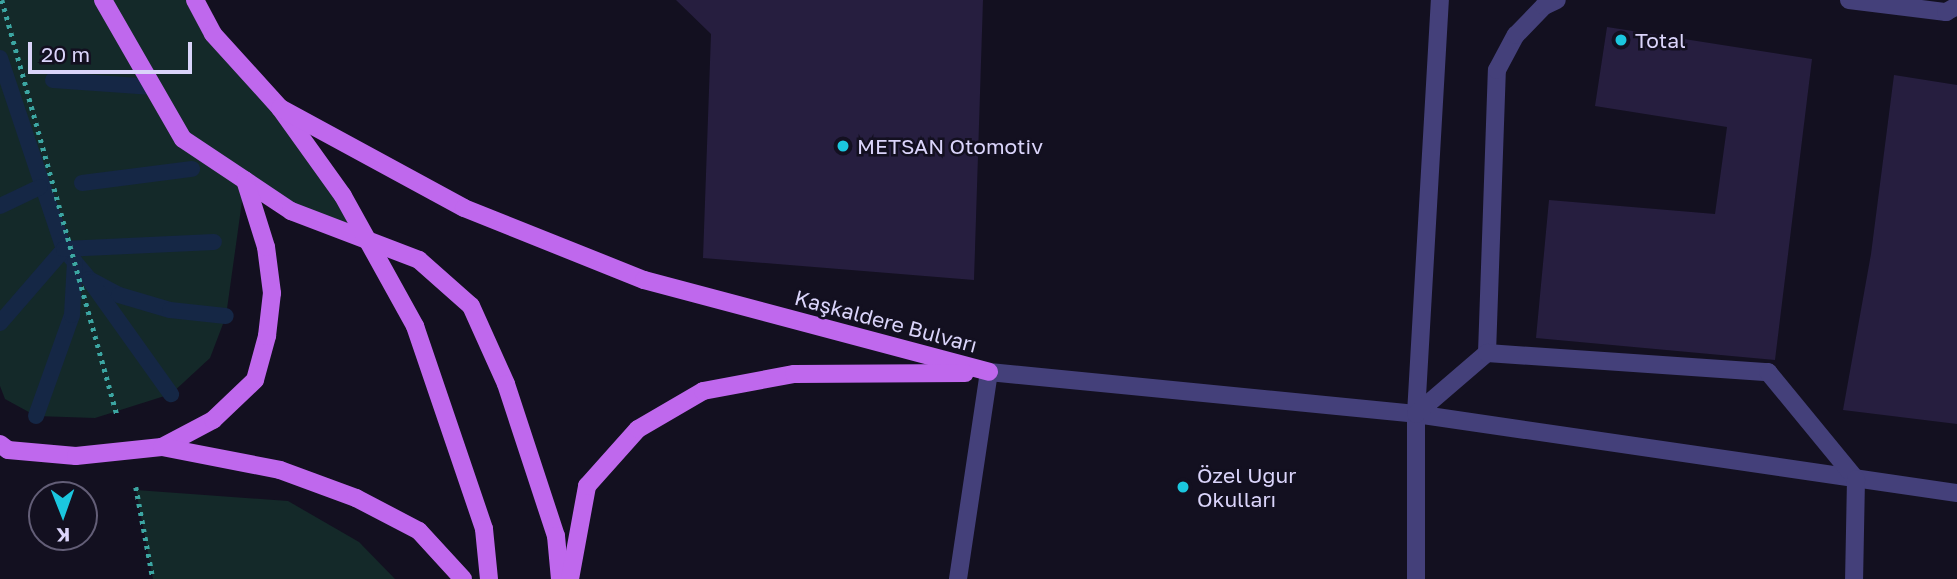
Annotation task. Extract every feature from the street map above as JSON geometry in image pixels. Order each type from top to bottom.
[{"type":"main road","points":[[103,0],[184,139],[291,211],[419,260],[471,306],[506,384],[551,523],[560,579]]},
{"type":"main road","name":"Kaşkaldere Bulvarı","points":[[195,0],[213,34],[280,108],[343,196],[415,326],[484,529],[489,579]]},
{"type":"main road","name":"Kaşkaldere Bulvarı","points":[[280,108],[464,208],[644,280],[989,372]]},
{"type":"main road","points":[[162,447],[213,420],[255,380],[267,336],[272,293],[266,247],[245,180]]},
{"type":"main road","name":"Kaşkaldere Bulvarı","points":[[570,579],[587,486],[638,429],[703,391],[794,374],[989,372]]},
{"type":"main road","points":[[0,444],[8,450],[76,456],[162,447],[280,470],[356,498],[419,531],[463,579]]},
{"type":"street","points":[[1416,579],[1416,414],[1440,0]]},
{"type":"street","points":[[1487,353],[1497,71],[1517,34],[1544,6],[1557,0]]},
{"type":"street","points":[[1849,0],[1947,12],[1957,6]]},
{"type":"street","points":[[1416,414],[1487,353],[1768,372],[1856,479],[1854,579]]},
{"type":"street","points":[[958,579],[989,372],[1416,414],[1957,493]]},
{"type":"path","points":[[2,0],[82,290]]},
{"type":"green space","points":[[0,0],[195,0],[280,108],[367,240],[245,180],[226,316],[210,358],[171,394],[95,418],[36,416],[5,399],[0,386]]},
{"type":"green space","points":[[136,490],[288,501],[359,542],[395,579],[153,579]]},
{"type":"building","name":"METSAN Otomotiv","points":[[676,0],[983,0],[974,280],[703,258],[711,34]]},
{"type":"building","points":[[1607,27],[1812,59],[1775,360],[1536,338],[1549,200],[1715,214],[1727,127],[1595,106]]},
{"type":"building","points":[[1894,75],[1957,85],[1957,424],[1843,410],[1871,254]]},
{"type":"waterway","points":[[0,58],[64,249],[89,279],[119,295],[170,310],[226,316]]},
{"type":"waterway","points":[[53,80],[153,87]]},
{"type":"waterway","points":[[82,183],[192,169]]},
{"type":"waterway","points":[[0,206],[40,187]]},
{"type":"waterway","points":[[0,323],[64,249],[214,242]]},
{"type":"waterway","points":[[36,416],[72,315],[75,262]]},
{"type":"waterway","points":[[91,282],[171,394]]},
{"type":"place","name":"Total","points":[[1621,40]]},
{"type":"place","name":"METSAN Otomotiv","points":[[843,146]]},
{"type":"place","name":"Özel Uğur Okulları","points":[[1183,487]]}]
